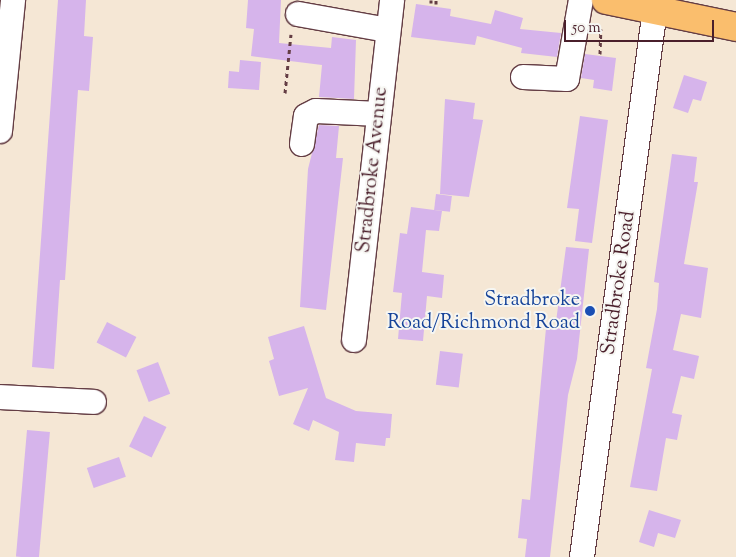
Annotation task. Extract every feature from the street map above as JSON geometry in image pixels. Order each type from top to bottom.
[{"type":"main road","points":[[606,0],[655,8],[736,27]]},
{"type":"street","points":[[0,131],[13,0]]},
{"type":"street","name":"Stradbroke Avenue","points":[[354,340],[392,0]]},
{"type":"street","points":[[523,76],[567,80],[581,0]]},
{"type":"street","name":"Stradbroke Road","points":[[582,557],[655,8]]},
{"type":"street","points":[[298,14],[388,30]]},
{"type":"street","points":[[302,144],[306,116],[316,111],[379,114]]},
{"type":"street","points":[[0,397],[94,402]]},
{"type":"path","points":[[285,93],[291,29],[298,14]]},
{"type":"path","points":[[600,54],[601,30]]},
{"type":"building","points":[[58,0],[86,0],[84,36],[93,37],[89,91],[78,90],[65,280],[60,280],[54,369],[32,367]]},
{"type":"building","points":[[248,0],[281,0],[279,43],[331,48],[332,37],[356,40],[354,99],[319,97],[322,65],[251,56],[254,29],[246,28]]},
{"type":"building","points":[[416,4],[451,9],[450,16],[491,24],[495,10],[523,18],[520,29],[561,33],[557,57],[521,53],[522,48],[477,36],[475,45],[411,37]]},
{"type":"building","points":[[585,54],[616,58],[612,91],[593,88],[594,80],[581,78]]},
{"type":"building","points":[[240,60],[261,62],[259,90],[228,88],[229,71],[239,72]]},
{"type":"building","points":[[684,75],[707,82],[701,101],[693,99],[688,113],[673,108]]},
{"type":"building","points":[[445,99],[475,103],[473,119],[483,120],[469,197],[440,194]]},
{"type":"building","points":[[580,116],[608,120],[592,243],[575,241],[579,209],[567,208]]},
{"type":"building","points":[[319,125],[339,126],[336,158],[343,158],[326,310],[300,307],[308,169]]},
{"type":"building","points":[[672,154],[697,157],[694,182],[698,182],[684,264],[708,268],[701,318],[681,314],[673,350],[699,356],[694,379],[681,376],[672,413],[682,415],[677,440],[666,438],[657,491],[630,487],[652,369],[646,368],[657,309],[659,283],[654,282]]},
{"type":"building","points":[[436,194],[452,196],[450,212],[434,210]]},
{"type":"building","points":[[411,207],[442,211],[439,231],[426,230],[422,272],[444,275],[442,298],[427,296],[423,341],[398,339],[402,293],[393,292],[400,233],[407,234]]},
{"type":"building","points":[[566,247],[589,249],[577,359],[568,395],[550,557],[525,557],[527,539],[518,538],[522,499],[530,500],[546,328],[555,329]]},
{"type":"building","points":[[107,322],[136,337],[126,357],[97,342]]},
{"type":"building","points":[[304,326],[326,398],[356,411],[392,414],[390,438],[386,438],[385,446],[356,443],[354,462],[335,460],[339,432],[313,420],[309,431],[293,424],[308,388],[279,396],[269,361],[274,359],[268,337]]},
{"type":"building","points":[[440,351],[463,354],[459,388],[436,385]]},
{"type":"building","points":[[158,362],[170,394],[149,402],[137,370]]},
{"type":"building","points":[[144,416],[166,427],[152,458],[129,447]]},
{"type":"building","points":[[27,430],[50,432],[39,557],[16,557]]},
{"type":"building","points":[[119,457],[126,477],[94,488],[87,468]]},
{"type":"building","points":[[649,510],[681,520],[675,538],[658,533],[654,547],[639,542]]},
{"type":"place","name":"Stradbroke Road/Richmond Road","points":[[590,311]]}]
